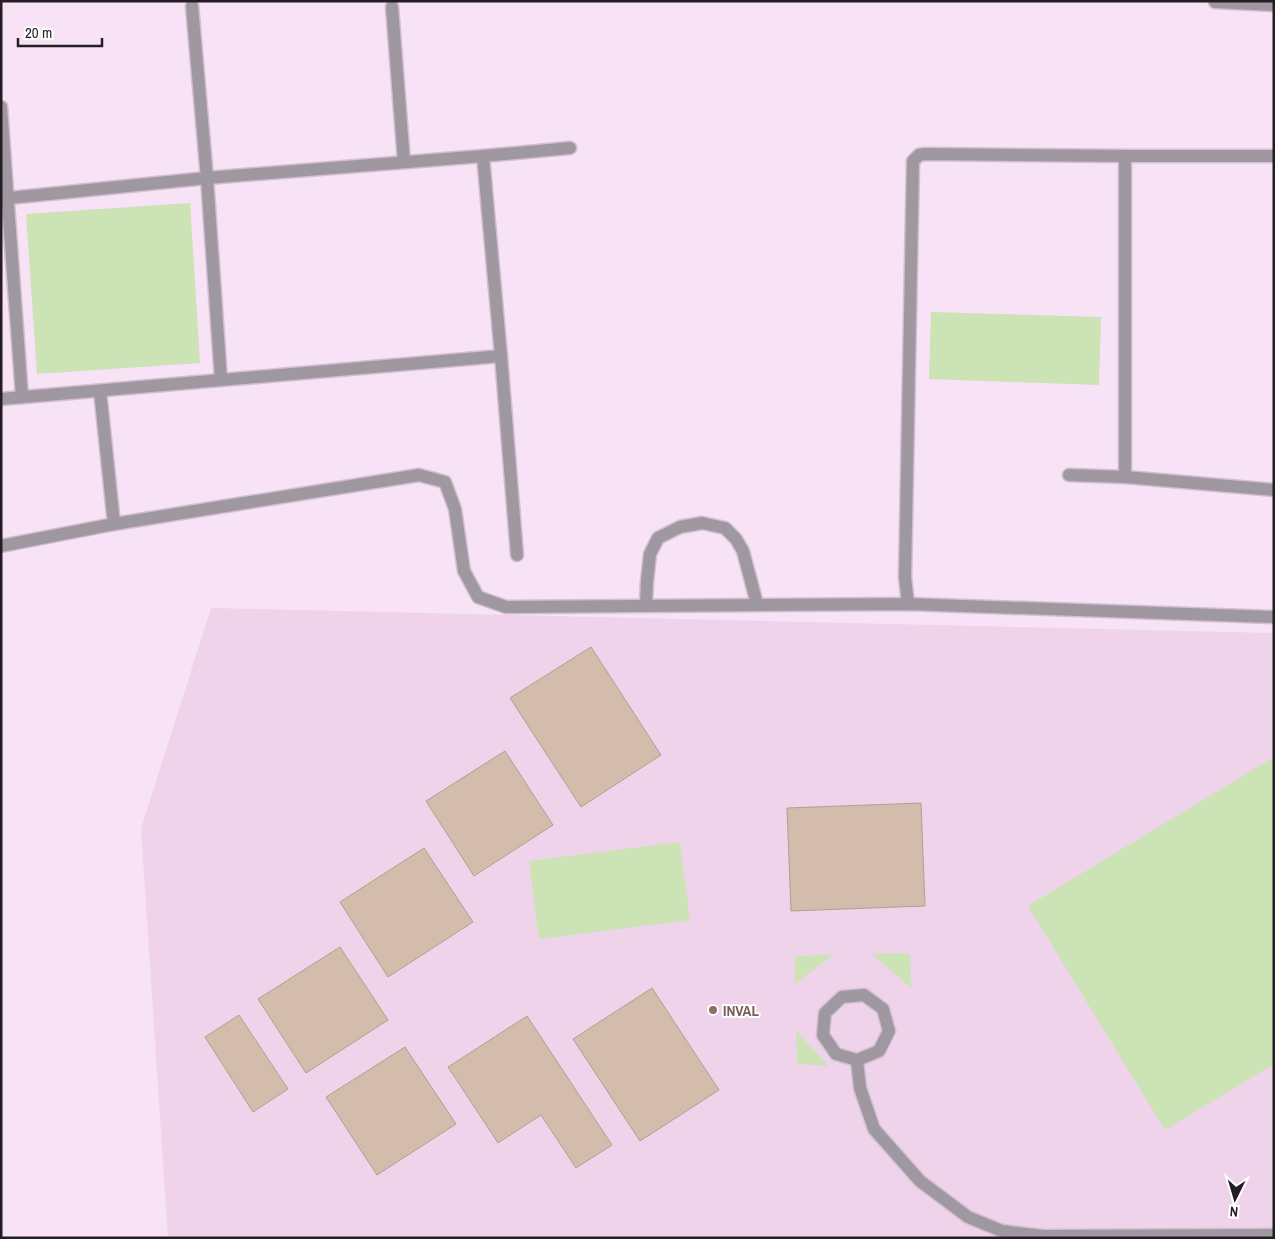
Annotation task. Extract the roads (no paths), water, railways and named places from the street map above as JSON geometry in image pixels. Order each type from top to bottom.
[{"type":"street","points":[[1215,2],[1274,5]]},
{"type":"street","points":[[192,6],[207,178],[221,380]]},
{"type":"street","points":[[392,7],[404,162]]},
{"type":"street","points":[[1,107],[22,397]]},
{"type":"street","points":[[9,198],[207,178],[570,148]]},
{"type":"street","points":[[908,604],[905,577],[913,161],[919,155],[925,154],[1274,156]]},
{"type":"street","points":[[483,156],[517,555]]},
{"type":"street","points":[[1125,156],[1125,477]]},
{"type":"street","points":[[1,399],[501,356]]},
{"type":"street","points":[[100,390],[114,524]]},
{"type":"street","points":[[1,546],[114,524],[419,475],[445,482],[455,509],[464,571],[478,597],[506,607],[908,604],[1274,617]]},
{"type":"street","points":[[1069,475],[1125,477],[1274,490]]},
{"type":"street","points":[[646,605],[650,554],[658,538],[680,527],[702,524],[724,528],[736,540],[742,551],[757,604]]},
{"type":"street","points":[[864,995],[883,1008],[889,1031],[879,1051],[857,1060],[836,1054],[823,1036],[824,1020],[825,1013],[842,997],[864,995]]},
{"type":"street","points":[[857,1060],[860,1088],[874,1129],[920,1181],[968,1216],[1002,1231],[1043,1236],[1274,1235]]},
{"type":"place","name":"INVAL","points":[[713,1010]]}]
